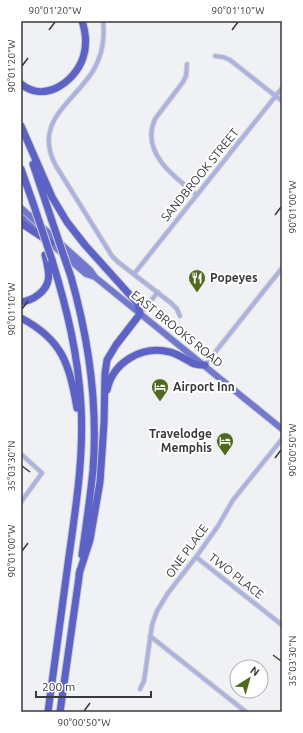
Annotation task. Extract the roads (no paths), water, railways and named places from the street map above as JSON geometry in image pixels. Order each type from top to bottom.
[{"type":"highway","points":[[21,84],[35,92],[46,92],[58,87],[71,77],[79,66],[84,52],[86,36],[82,21]]},
{"type":"highway","points":[[21,127],[71,277],[89,355],[94,401],[93,470],[60,712]]},
{"type":"highway","points":[[21,127],[52,197],[67,222],[85,245],[138,304],[140,314],[116,345],[107,360],[105,374],[103,454],[97,502],[90,540],[79,574]]},
{"type":"highway","points":[[21,169],[62,294],[74,340],[80,386],[82,433],[81,459],[48,712]]},
{"type":"highway","points":[[21,223],[51,243]]},
{"type":"highway","points":[[21,302],[31,300],[45,289],[48,283],[49,270],[42,245],[42,233]]},
{"type":"highway","points":[[21,318],[36,326],[52,340],[62,355],[71,378],[82,433]]},
{"type":"highway","points":[[105,404],[108,388],[113,374],[126,360],[139,354],[155,350],[169,352],[176,354],[194,364],[204,366]]},
{"type":"main road","name":"EAST BROOKS ROAD","points":[[21,208],[90,270],[95,277],[282,429]]},
{"type":"main road","name":"EAST BROOKS ROAD","points":[[21,217],[86,274],[95,277]]},
{"type":"street","points":[[103,21],[103,42],[98,60],[90,75],[54,120],[49,131],[48,139],[51,157],[109,252],[118,262],[174,306],[180,316]]},
{"type":"street","points":[[215,56],[230,60],[282,101]]},
{"type":"street","points":[[188,64],[184,80],[155,119],[152,125],[151,135],[153,148],[162,164],[175,178],[197,195]]},
{"type":"street","name":"SANDBROOK STREET","points":[[134,274],[282,88]]},
{"type":"street","points":[[204,366],[282,268]]},
{"type":"street","points":[[140,314],[158,292]]},
{"type":"street","name":"ONE PLACE","points":[[140,688],[144,681],[152,625],[157,611],[168,593],[218,526],[233,500],[282,439]]},
{"type":"street","points":[[21,454],[42,473],[21,502]]},
{"type":"street","name":"TWO PLACE","points":[[196,557],[282,625]]},
{"type":"street","points":[[150,636],[246,712]]},
{"type":"place","name":"Popeyes","points":[[197,293]]},
{"type":"place","name":"Airport Inn","points":[[160,402]]},
{"type":"place","name":"Travelodge Memphis","points":[[225,456]]}]
